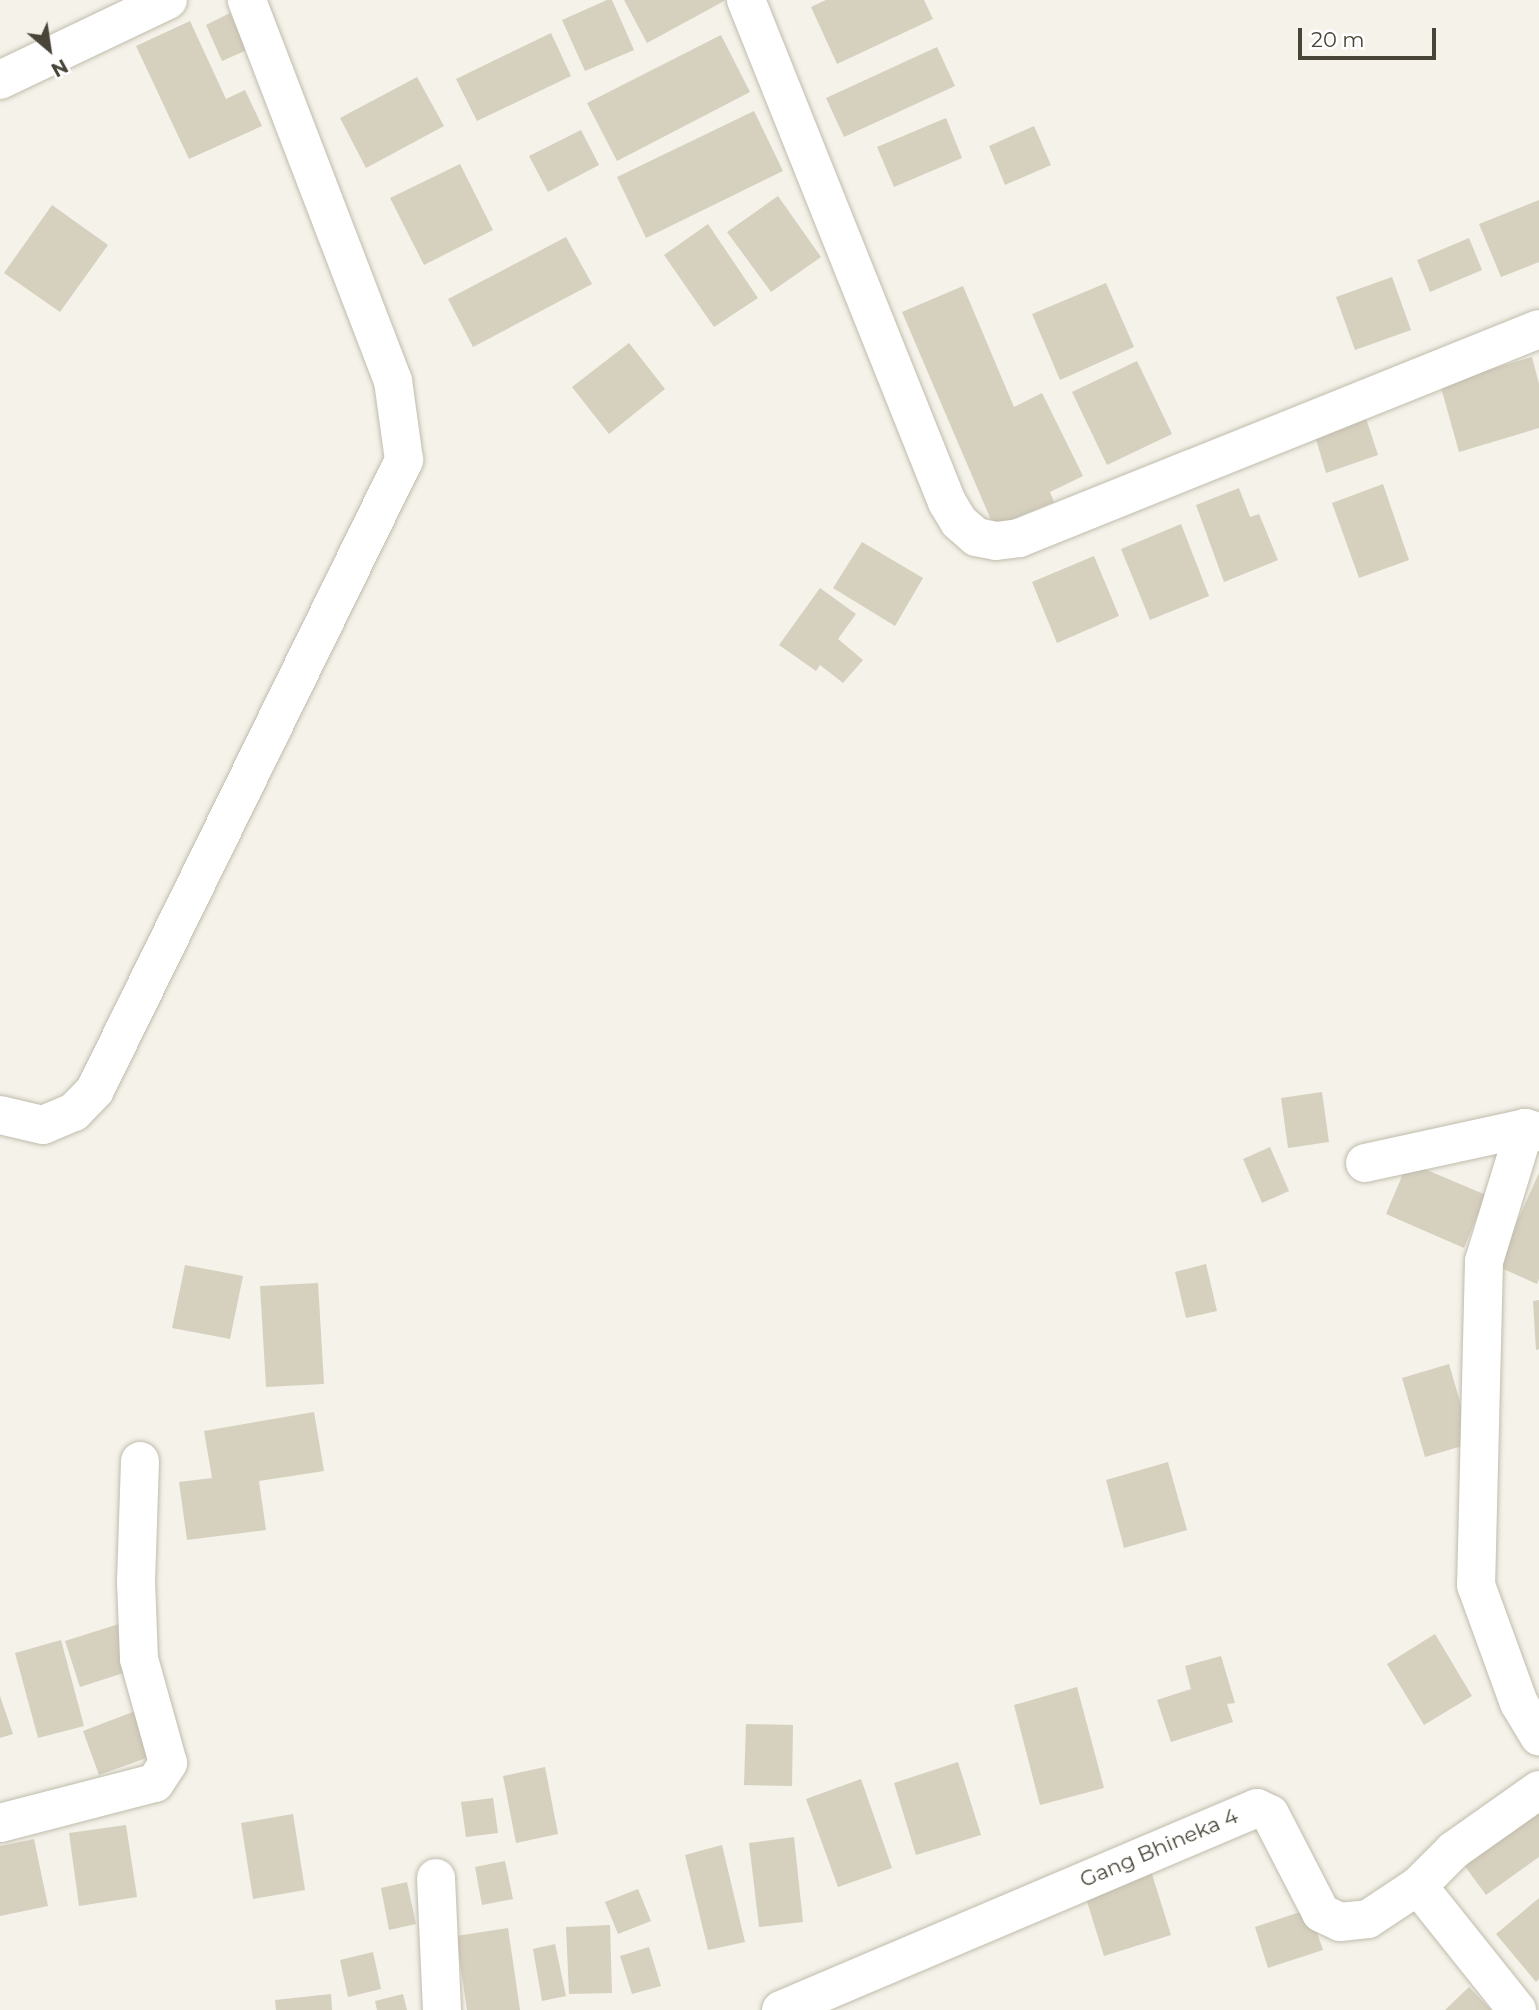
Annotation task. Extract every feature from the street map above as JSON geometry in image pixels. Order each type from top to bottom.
[{"type":"street","points":[[0,80],[168,0]]},
{"type":"street","points":[[0,1115],[43,1125],[74,1112],[95,1090],[404,460],[393,382],[247,0]]},
{"type":"street","points":[[746,0],[947,502],[959,522],[976,537],[996,541],[1019,538],[1539,329]]},
{"type":"street","points":[[1365,1163],[1532,1130]]},
{"type":"street","points":[[1532,1130],[1484,1261],[1476,1585],[1519,1703],[1539,1736]]},
{"type":"street","points":[[0,1823],[155,1783],[168,1763],[139,1659],[135,1582],[140,1461]]},
{"type":"street","name":"Gang Bhineka 4","points":[[781,2010],[1257,1808],[1270,1814],[1321,1913],[1340,1922],[1368,1919],[1418,1886],[1454,1850],[1539,1790]]},
{"type":"street","points":[[436,1878],[442,2010]]},
{"type":"street","points":[[1418,1886],[1517,2010]]},
{"type":"building","points":[[612,0],[634,50],[585,71],[562,20]]},
{"type":"building","points":[[624,0],[726,0],[647,43]]},
{"type":"building","points":[[826,0],[924,0],[933,19],[837,64],[811,7]]},
{"type":"building","points":[[230,13],[247,50],[222,61],[206,25]]},
{"type":"building","points":[[190,21],[226,99],[245,90],[262,126],[189,159],[136,46]]},
{"type":"building","points":[[551,33],[571,76],[477,121],[456,79]]},
{"type":"building","points":[[721,35],[750,92],[617,161],[587,103]]},
{"type":"building","points":[[937,47],[955,86],[844,137],[826,98]]},
{"type":"building","points":[[417,77],[444,126],[366,168],[340,118]]},
{"type":"building","points":[[754,111],[783,171],[646,238],[617,177]]},
{"type":"building","points":[[946,118],[962,158],[894,187],[877,147]]},
{"type":"building","points":[[1034,126],[1051,165],[1005,185],[989,146]]},
{"type":"building","points":[[581,130],[599,165],[548,192],[529,156]]},
{"type":"building","points":[[460,164],[493,230],[424,265],[390,198]]},
{"type":"building","points":[[778,196],[821,257],[771,292],[727,232]]},
{"type":"building","points":[[1539,200],[1539,262],[1501,277],[1479,224]]},
{"type":"building","points":[[52,205],[108,245],[60,312],[4,273]]},
{"type":"building","points":[[708,224],[758,298],[714,327],[664,255]]},
{"type":"building","points":[[566,237],[592,284],[473,347],[448,299]]},
{"type":"building","points":[[1469,238],[1482,270],[1430,292],[1417,260]]},
{"type":"building","points":[[1392,277],[1411,330],[1355,350],[1336,297]]},
{"type":"building","points":[[1106,283],[1134,347],[1060,380],[1032,314]]},
{"type":"building","points":[[963,286],[1014,407],[1042,393],[1083,476],[1050,492],[1054,502],[994,527],[902,312]]},
{"type":"building","points":[[629,343],[665,389],[609,434],[572,387]]},
{"type":"building","points":[[1532,357],[1539,384],[1539,428],[1459,452],[1440,384]]},
{"type":"building","points":[[1137,361],[1172,434],[1107,465],[1072,392]]},
{"type":"building","points":[[1363,409],[1378,455],[1326,473],[1312,426]]},
{"type":"building","points":[[1383,484],[1409,560],[1359,578],[1332,503]]},
{"type":"building","points":[[1239,488],[1250,517],[1259,514],[1278,560],[1224,582],[1196,505]]},
{"type":"building","points":[[1181,524],[1209,596],[1150,620],[1121,549]]},
{"type":"building","points":[[862,542],[923,578],[895,626],[833,588]]},
{"type":"building","points":[[1094,556],[1119,616],[1057,643],[1032,582]]},
{"type":"building","points":[[820,588],[856,614],[838,639],[863,660],[843,683],[820,665],[816,671],[779,645]]},
{"type":"building","points":[[1322,1092],[1329,1142],[1288,1148],[1281,1098]]},
{"type":"building","points":[[1270,1147],[1289,1191],[1262,1203],[1243,1159]]},
{"type":"building","points":[[1408,1162],[1486,1195],[1464,1248],[1386,1214]]},
{"type":"building","points":[[1539,1173],[1539,1279],[1537,1284],[1497,1266]]},
{"type":"building","points":[[1206,1264],[1217,1311],[1186,1318],[1175,1272]]},
{"type":"building","points":[[185,1265],[243,1276],[230,1339],[172,1328]]},
{"type":"building","points":[[318,1283],[324,1384],[266,1387],[260,1286]]},
{"type":"building","points":[[1539,1300],[1539,1349],[1536,1350],[1533,1301]]},
{"type":"building","points":[[1449,1364],[1472,1443],[1425,1457],[1402,1378]]},
{"type":"building","points":[[314,1412],[324,1471],[259,1481],[266,1530],[187,1540],[179,1482],[212,1478],[204,1431]]},
{"type":"building","points":[[1168,1462],[1187,1530],[1124,1548],[1106,1480]]},
{"type":"building","points":[[125,1622],[139,1668],[80,1687],[65,1641]]},
{"type":"building","points":[[1435,1634],[1472,1696],[1424,1725],[1387,1664]]},
{"type":"building","points":[[61,1640],[84,1726],[38,1738],[15,1653]]},
{"type":"building","points":[[1221,1656],[1235,1703],[1227,1704],[1233,1722],[1171,1742],[1157,1700],[1191,1689],[1185,1666]]},
{"type":"building","points":[[1077,1687],[1104,1788],[1040,1805],[1014,1705]]},
{"type":"building","points":[[0,1696],[13,1734],[0,1738]]},
{"type":"building","points":[[138,1710],[155,1755],[99,1775],[83,1731]]},
{"type":"building","points":[[746,1724],[793,1725],[792,1786],[744,1785]]},
{"type":"building","points":[[958,1762],[981,1835],[916,1855],[894,1783]]},
{"type":"building","points":[[545,1767],[558,1834],[516,1843],[503,1776]]},
{"type":"building","points":[[861,1779],[892,1868],[838,1887],[806,1799]]},
{"type":"building","points":[[493,1798],[498,1833],[466,1837],[461,1802]]},
{"type":"building","points":[[1539,1810],[1539,1857],[1486,1895],[1464,1865]]},
{"type":"building","points":[[293,1814],[305,1890],[253,1899],[241,1823]]},
{"type":"building","points":[[126,1825],[137,1897],[79,1906],[69,1833]]},
{"type":"building","points":[[794,1837],[803,1922],[759,1927],[749,1843]]},
{"type":"building","points":[[34,1839],[48,1906],[0,1916],[0,1846]]},
{"type":"building","points":[[722,1845],[745,1942],[708,1950],[685,1855]]},
{"type":"building","points":[[505,1861],[513,1899],[482,1905],[475,1867]]},
{"type":"building","points":[[1151,1871],[1171,1935],[1104,1956],[1084,1892]]},
{"type":"building","points":[[407,1882],[416,1924],[389,1930],[381,1888]]},
{"type":"building","points":[[638,1889],[651,1921],[618,1934],[605,1902]]},
{"type":"building","points":[[1539,1898],[1539,1979],[1536,1982],[1496,1934]]},
{"type":"building","points":[[1309,1909],[1323,1950],[1268,1968],[1255,1927]]},
{"type":"building","points":[[610,1925],[612,1993],[569,1994],[566,1927]]},
{"type":"building","points":[[508,1928],[520,2010],[467,2010],[456,1936]]},
{"type":"building","points":[[555,1944],[566,1996],[542,2001],[533,1949]]},
{"type":"building","points":[[649,1947],[661,1986],[632,1994],[620,1956]]},
{"type":"building","points":[[373,1952],[381,1989],[348,1997],[340,1960]]},
{"type":"building","points":[[1469,1987],[1491,2010],[1445,2010]]},
{"type":"building","points":[[331,1994],[332,2010],[276,2010],[275,2000]]},
{"type":"building","points":[[403,1994],[407,2010],[377,2010],[375,2001]]}]
